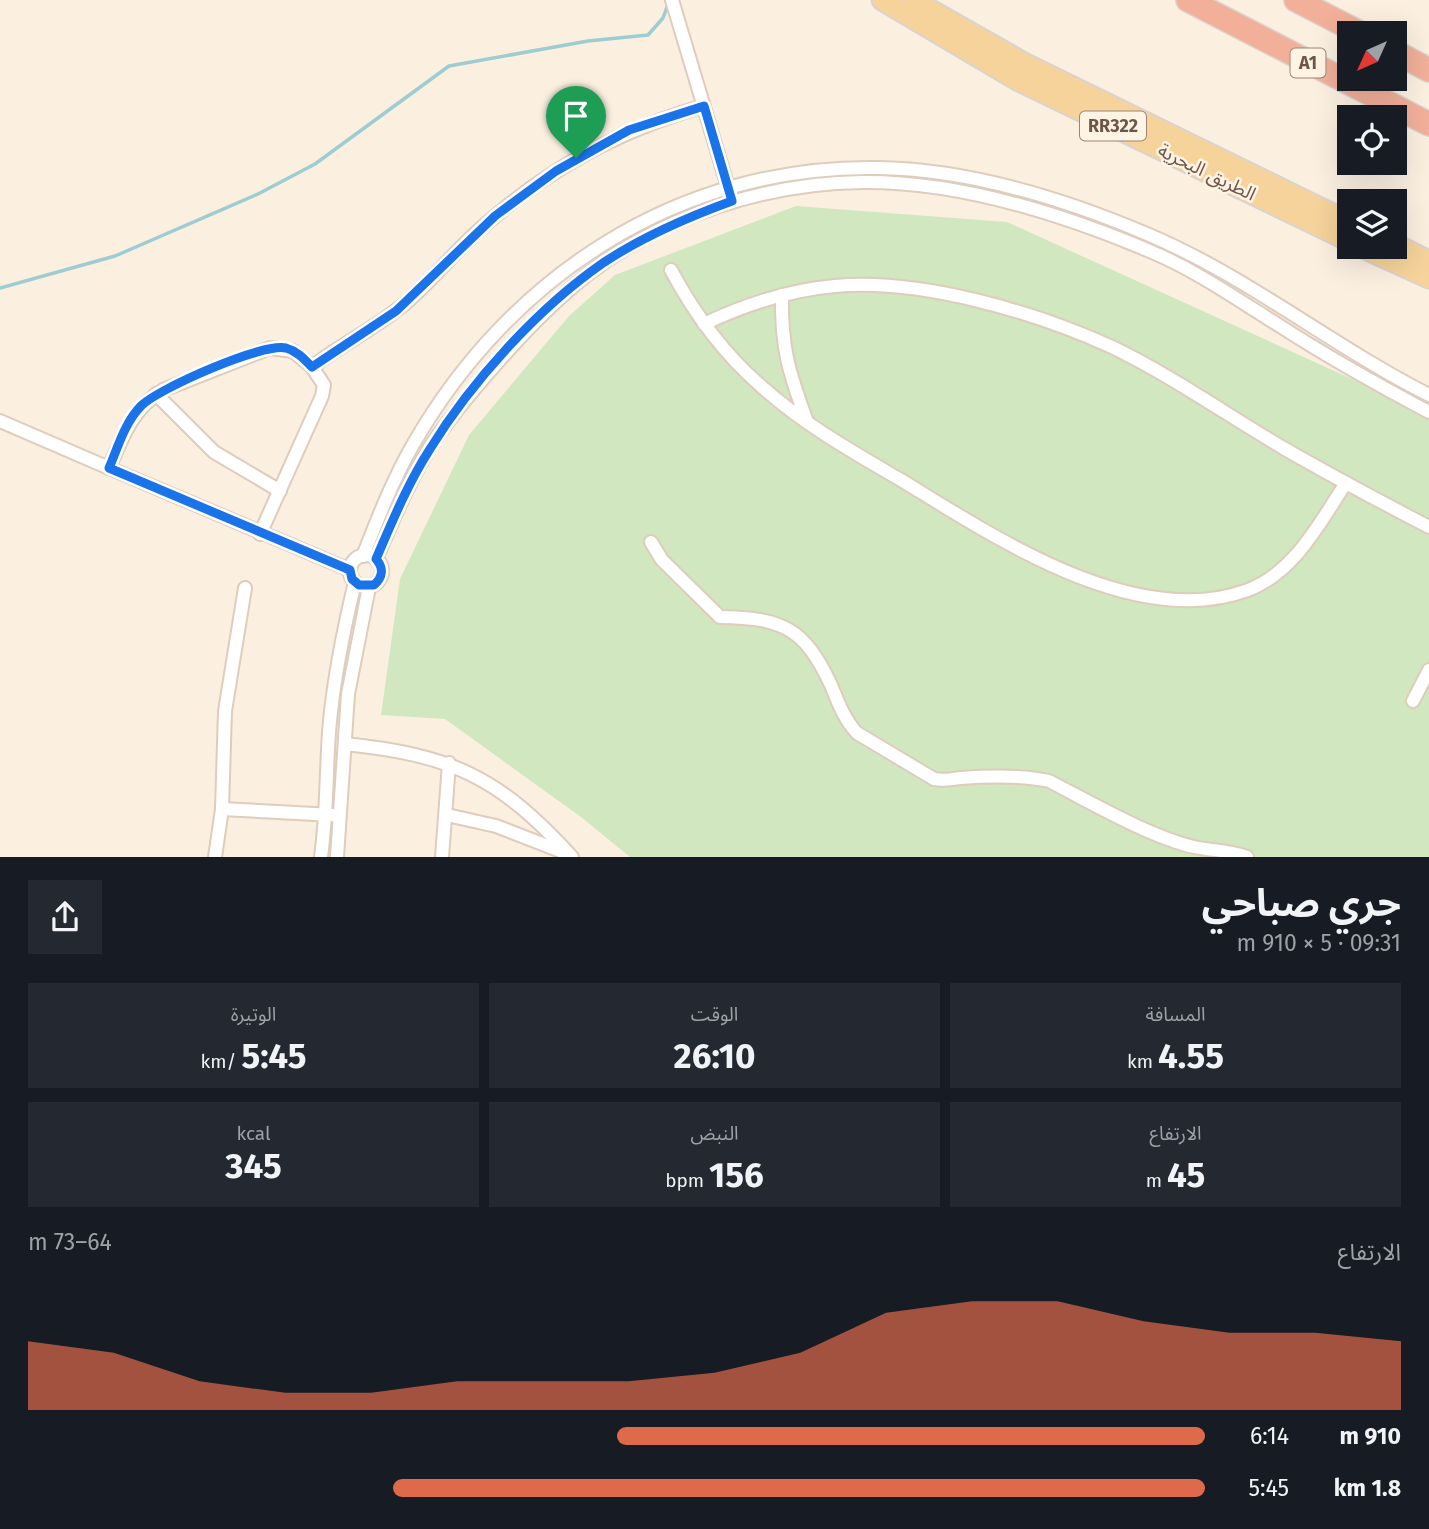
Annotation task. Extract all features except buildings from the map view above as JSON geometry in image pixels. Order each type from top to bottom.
[{"type":"highway","name":"A1","points":[[1188,0],[1429,124]]},
{"type":"highway","points":[[1296,0],[1337,21]]},
{"type":"highway","points":[[1407,58],[1429,70]]},
{"type":"main road","name":"الطريق البحرية","points":[[882,0],[1019,80],[1337,235]]},
{"type":"main road","name":"الطريق البحرية","points":[[913,0],[1024,63],[1337,216]]},
{"type":"main road","points":[[1407,250],[1429,261]]},
{"type":"main road","points":[[1387,259],[1429,278]]},
{"type":"street","points":[[673,0],[732,201]]},
{"type":"street","points":[[312,367],[403,305],[476,233],[540,182],[576,158],[629,130],[704,106]]},
{"type":"street","points":[[369,557],[394,482],[415,441],[450,390],[511,319],[592,251],[639,221],[685,201],[728,187],[798,172],[880,168],[971,179],[1080,207],[1184,250],[1429,395]]},
{"type":"street","points":[[369,557],[442,430],[478,383],[550,306],[588,274],[622,252],[689,218],[732,201],[818,184],[864,182],[960,193],[1036,211],[1116,238],[1174,262],[1322,353],[1429,412]]},
{"type":"street","points":[[671,270],[704,324],[750,377],[807,422],[923,494],[1048,565],[1100,585],[1154,596],[1205,598],[1249,589],[1286,565],[1305,544],[1346,483]]},
{"type":"street","points":[[704,324],[734,310],[782,295],[836,286],[899,287],[938,293],[1046,321],[1140,362],[1346,483],[1429,527]]},
{"type":"street","points":[[782,295],[782,343],[807,422]]},
{"type":"street","points":[[109,468],[131,419],[141,406],[156,394],[216,367],[270,348],[293,351],[312,367],[322,381],[324,390],[260,534]]},
{"type":"street","points":[[156,394],[214,452],[280,491]]},
{"type":"street","points":[[0,421],[260,534],[352,576],[369,587]]},
{"type":"street","points":[[651,542],[662,560],[720,617],[758,618],[789,629],[803,639],[817,656],[847,722],[857,733],[934,779],[1034,778],[1049,781],[1168,838],[1194,847],[1219,849],[1247,857]]},
{"type":"street","points":[[321,857],[327,814],[329,733],[335,676],[357,558],[369,557],[380,563],[382,575],[369,587]]},
{"type":"street","points":[[337,857],[350,676],[369,587]]},
{"type":"street","points":[[215,857],[222,808],[226,699],[245,588]]},
{"type":"street","points":[[1413,701],[1429,670]]},
{"type":"street","points":[[345,744],[401,751],[449,763],[505,793],[571,856]]},
{"type":"street","points":[[442,857],[449,763]]},
{"type":"street","points":[[222,808],[342,816]]},
{"type":"street","points":[[447,815],[496,826],[571,856]]},
{"type":"green space","points":[[796,206],[1007,222],[1429,414],[1429,857],[630,857],[581,817],[445,719],[381,715],[400,579],[469,435],[569,316],[615,275]]},
{"type":"waterway","points":[[0,288],[115,256],[258,194],[315,164],[449,66],[588,41],[648,35],[663,18],[669,2]]},
{"type":"route","points":[[704,106],[732,201],[663,230],[605,262],[550,306],[523,334],[478,383],[428,452],[376,559],[380,563],[382,575],[374,585],[363,587],[352,579],[350,570],[109,468],[131,419],[149,399],[216,367],[270,348],[293,351],[312,367],[396,311],[495,216],[576,158],[629,130],[704,106]]}]
